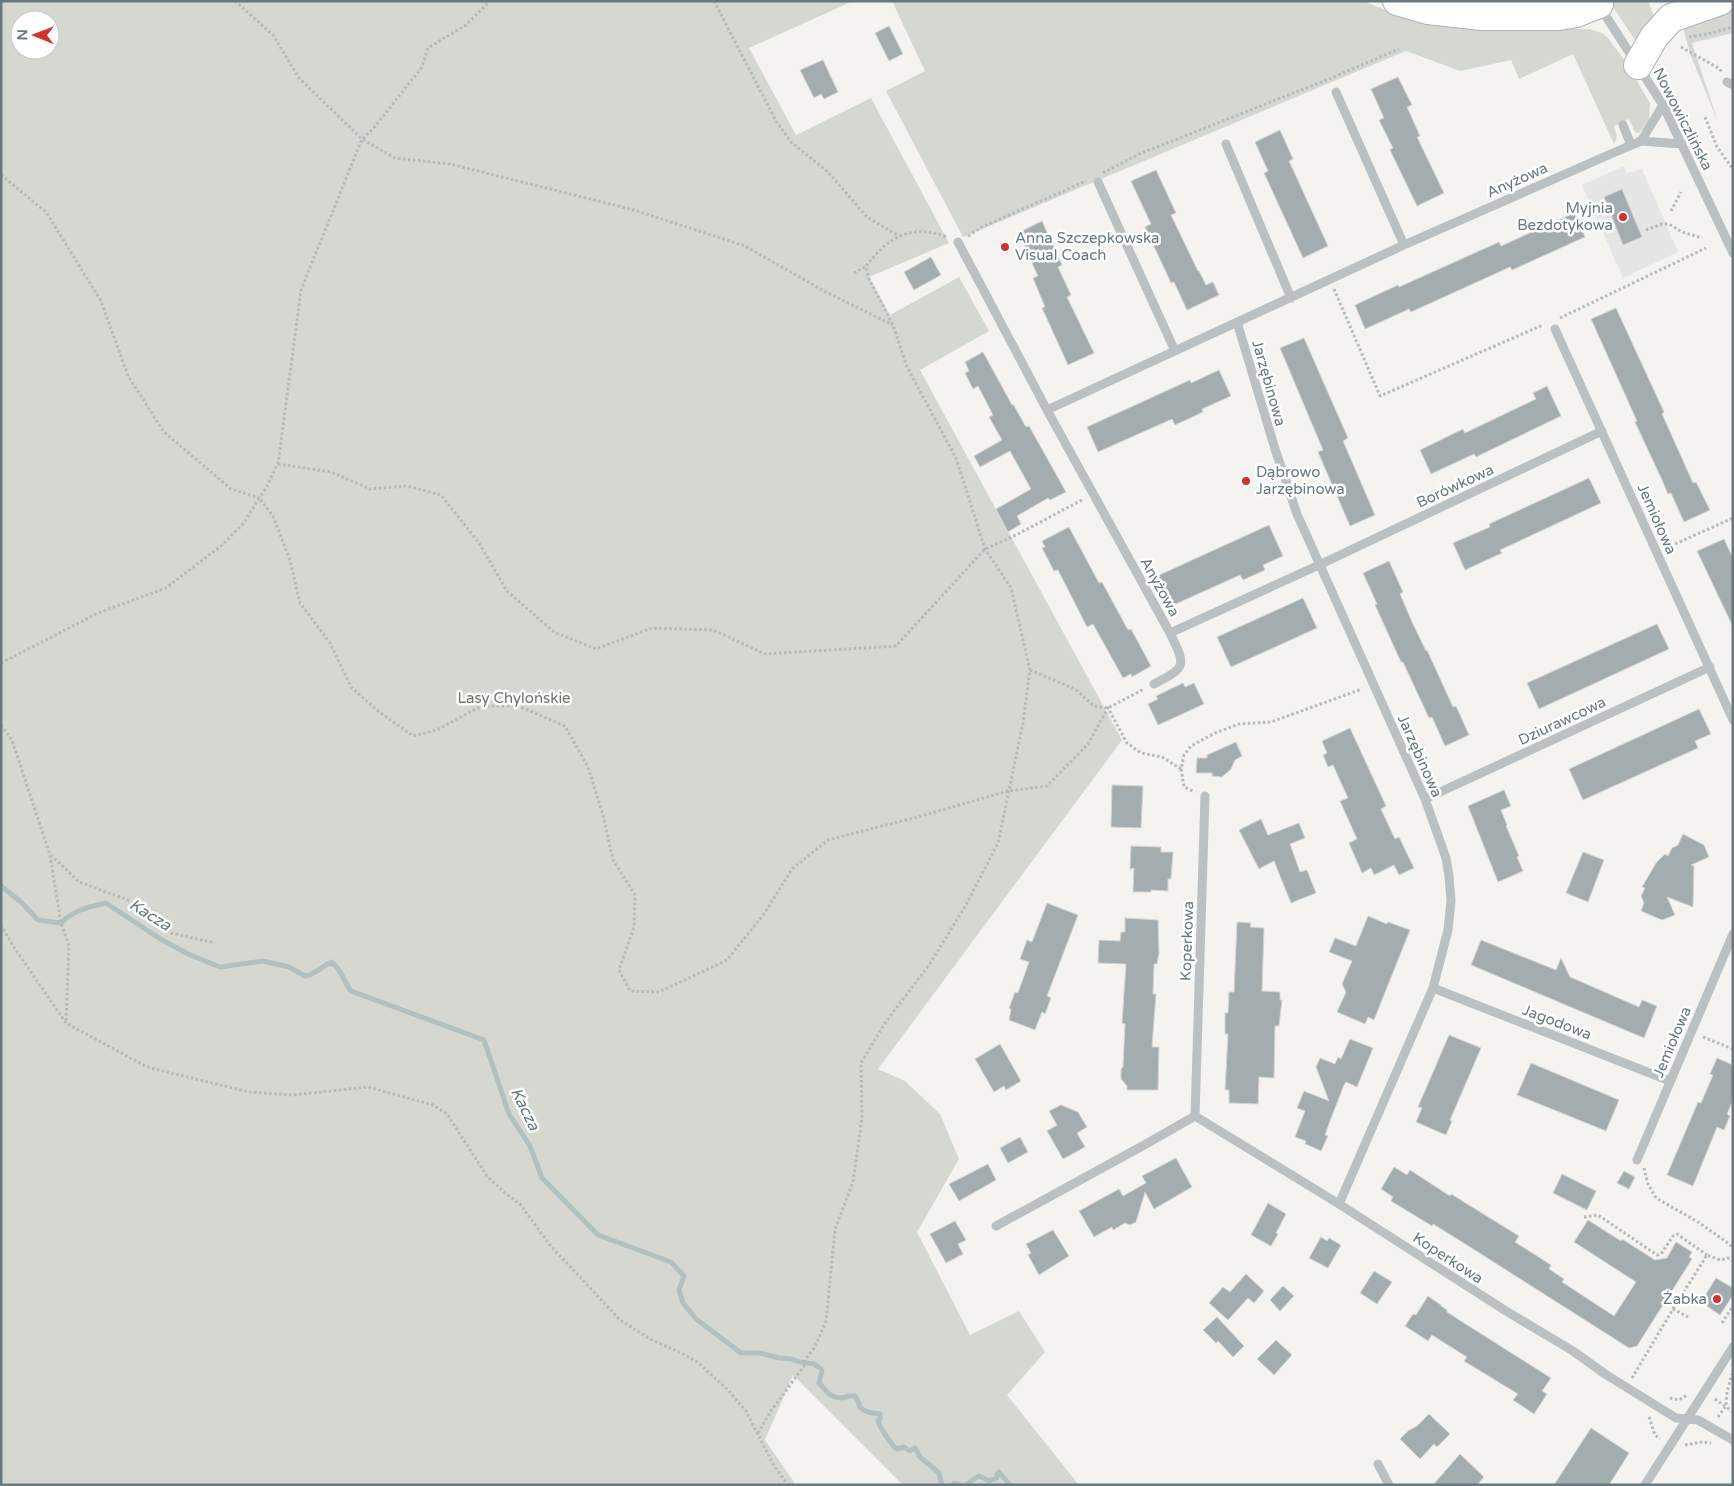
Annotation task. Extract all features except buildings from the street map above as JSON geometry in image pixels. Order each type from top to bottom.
[{"type":"highway","points":[[1397,1],[1428,10],[1482,16],[1559,16],[1576,14],[1599,4]]},
{"type":"highway","points":[[1638,65],[1654,37],[1671,18],[1720,1]]},
{"type":"street","name":"Nowowiczlińska","points":[[1599,4],[1663,105],[1733,253]]},
{"type":"street","points":[[1336,92],[1404,246]]},
{"type":"street","points":[[1663,105],[1641,141],[1682,144]]},
{"type":"street","points":[[1623,125],[1631,145]]},
{"type":"street","name":"Anyżowa","points":[[1047,410],[1404,246],[1641,141]]},
{"type":"street","points":[[1226,144],[1291,298]]},
{"type":"street","points":[[1097,180],[1174,351]]},
{"type":"street","name":"Anyżowa","points":[[958,242],[1047,410],[1170,633],[1319,565]]},
{"type":"street","name":"Jarzębinowa","points":[[1237,322],[1275,449],[1297,514],[1425,799],[1446,858],[1451,893],[1448,930],[1433,988],[1339,1204]]},
{"type":"street","name":"Jemiołowa","points":[[1554,325],[1733,720]]},
{"type":"street","name":"Borówkowa","points":[[1319,565],[1602,431]]},
{"type":"street","points":[[1154,684],[1176,673],[1181,665],[1180,654],[1170,633]]},
{"type":"street","name":"Dziurawcowa","points":[[1425,799],[1710,667]]},
{"type":"street","name":"Koperkowa","points":[[1205,796],[1195,1116],[1573,1351],[1650,1403],[1676,1418],[1698,1420],[1733,1440]]},
{"type":"street","name":"Jemiołowa","points":[[1637,1160],[1733,934]]},
{"type":"street","name":"Jagodowa","points":[[1433,988],[1670,1081]]},
{"type":"street","points":[[996,1226],[1195,1116]]},
{"type":"street","points":[[1645,1485],[1733,1347]]},
{"type":"street","points":[[1378,1464],[1389,1485]]},
{"type":"path","points":[[235,1],[273,35],[299,78],[362,139],[395,158],[450,164],[634,210],[745,246],[824,291],[893,325]]},
{"type":"path","points":[[1,663],[98,613],[166,588],[221,546],[244,523],[266,490],[278,464],[301,290],[362,139],[373,129],[422,67],[428,48],[466,25],[490,1]]},
{"type":"path","points":[[714,1],[776,121],[791,142],[828,172],[867,217],[899,236]]},
{"type":"path","points":[[1688,37],[1733,27]]},
{"type":"path","points":[[1681,47],[1720,69],[1730,83]]},
{"type":"path","points":[[1097,180],[1139,154],[1310,86],[1399,48]]},
{"type":"path","points":[[1705,116],[1717,147],[1733,169]]},
{"type":"path","points":[[1,175],[46,212],[101,301],[128,376],[164,432],[231,489],[259,498],[273,516],[290,560],[300,602],[330,643],[351,687],[378,711],[412,736],[437,730],[482,706],[520,706],[565,726],[588,768],[603,815],[613,860],[635,895],[634,927],[619,970],[630,991],[660,992],[727,960],[764,914],[792,869],[828,840],[1008,791],[1047,786],[1088,744],[1108,708],[1154,684]]},
{"type":"path","points":[[854,273],[866,266],[879,249],[899,236],[910,232],[939,234],[958,242],[982,227],[1087,180]]},
{"type":"path","points":[[1671,211],[1681,192]]},
{"type":"path","points":[[1646,230],[1662,224],[1669,224],[1682,232],[1702,238]]},
{"type":"path","points":[[1554,325],[1706,248]]},
{"type":"path","points":[[758,1433],[771,1411],[804,1366],[805,1360],[814,1348],[826,1322],[835,1229],[853,1182],[862,1118],[862,1063],[885,1023],[929,965],[966,905],[998,843],[1023,723],[1030,670],[1011,588],[985,549],[956,458],[907,367],[893,325],[868,277],[866,266]]},
{"type":"path","points":[[1330,280],[1380,396],[1544,325]]},
{"type":"path","points":[[278,464],[331,472],[370,489],[407,486],[441,495],[479,543],[507,591],[554,632],[596,649],[652,628],[713,630],[765,654],[896,646],[985,549],[1094,494]]},
{"type":"path","points":[[1657,552],[1733,518]]},
{"type":"path","points":[[1030,670],[1075,689],[1094,706],[1108,708]]},
{"type":"path","points":[[1205,796],[1184,787],[1181,769],[1184,755],[1190,746],[1215,733],[1239,724],[1271,722],[1374,685]]},
{"type":"path","points":[[1108,708],[1126,743],[1140,753],[1162,757],[1181,769]]},
{"type":"path","points":[[1,725],[12,740],[50,855],[61,923],[69,946],[66,1023]]},
{"type":"path","points":[[50,855],[79,882],[128,900],[170,933],[215,943]]},
{"type":"path","points":[[1,925],[13,946],[66,1023],[147,1067],[240,1090],[293,1095],[368,1087],[433,1105],[447,1114],[487,1176],[505,1194],[520,1204],[549,1244],[620,1320],[652,1340],[696,1361],[734,1397],[746,1411],[774,1466],[788,1485]]},
{"type":"path","points":[[1691,1032],[1733,1049]]},
{"type":"path","points":[[1637,1160],[1643,1166],[1648,1184],[1656,1198],[1698,1222],[1733,1248]]},
{"type":"path","points":[[1584,1217],[1598,1216],[1657,1255],[1662,1254],[1672,1236],[1677,1234],[1707,1255],[1720,1260],[1728,1258],[1733,1260]]},
{"type":"path","points":[[1636,1372],[1707,1255]]},
{"type":"path","points":[[1722,1323],[1733,1306]]},
{"type":"path","points":[[1673,1310],[1688,1317]]},
{"type":"path","points":[[1733,1374],[1727,1392],[1726,1406],[1733,1412]]},
{"type":"path","points":[[1667,1398],[1679,1400],[1691,1390]]},
{"type":"path","points":[[1652,1424],[1654,1435]]},
{"type":"path","points":[[1684,1445],[1702,1442]]},
{"type":"shaded area","points":[[1624,166],[1627,173],[1642,169],[1678,252],[1623,278],[1582,185]]},
{"type":"green space","name":"Lasy Chylońskie","points":[[1,1],[853,1],[749,48],[796,135],[871,98],[949,243],[869,277],[890,315],[959,277],[989,331],[920,370],[1122,740],[878,1069],[905,1081],[940,1114],[959,1159],[917,1232],[970,1335],[1019,1311],[1045,1352],[1007,1395],[1079,1485],[903,1485],[793,1375],[765,1440],[796,1485],[1,1485]]},
{"type":"green space","points":[[892,1],[1363,1],[1406,18],[1589,29],[1602,33],[1607,37],[1625,61],[1650,103],[1649,121],[1639,133],[1635,132],[1629,119],[1614,126],[1617,137],[1614,144],[1573,54],[1519,79],[1511,60],[1460,71],[1406,51],[963,237],[886,91],[925,71]]},
{"type":"green space","points":[[1609,1],[1648,1],[1654,17],[1637,43]]},
{"type":"green space","points":[[1733,7],[1733,33],[1692,43],[1718,122],[1691,56],[1682,25]]},
{"type":"waterway","name":"Kacza","points":[[1,886],[21,902],[38,920],[61,923],[76,912],[106,903],[162,940],[188,954],[220,967],[263,961],[289,967],[305,976],[331,962],[340,971],[351,991],[484,1040],[509,1114],[530,1146],[542,1178],[598,1235],[671,1262],[684,1276],[679,1290],[683,1303],[696,1319],[741,1353],[760,1353],[792,1359],[814,1364],[821,1369],[819,1383],[829,1394],[842,1398],[855,1396],[862,1409],[880,1414],[879,1424],[892,1444],[897,1449],[904,1447],[910,1451],[915,1448],[920,1457],[939,1473],[942,1485]]},
{"type":"waterway","name":"Kacza","points":[[965,1485],[979,1476],[989,1481],[997,1478],[999,1472],[1010,1485]]},
{"type":"waterway","name":"Kacza","points":[[952,1485],[955,1483],[961,1485]]},
{"type":"place","name":"Myjnia Bezdotykowa","points":[[1623,217]]},
{"type":"place","name":"Anna Szczepkowska Visual Coach","points":[[1005,247]]},
{"type":"place","name":"Dąbrowo Jarzębinowa","points":[[1246,481]]},
{"type":"place","name":"Żabka","points":[[1717,1299]]}]
